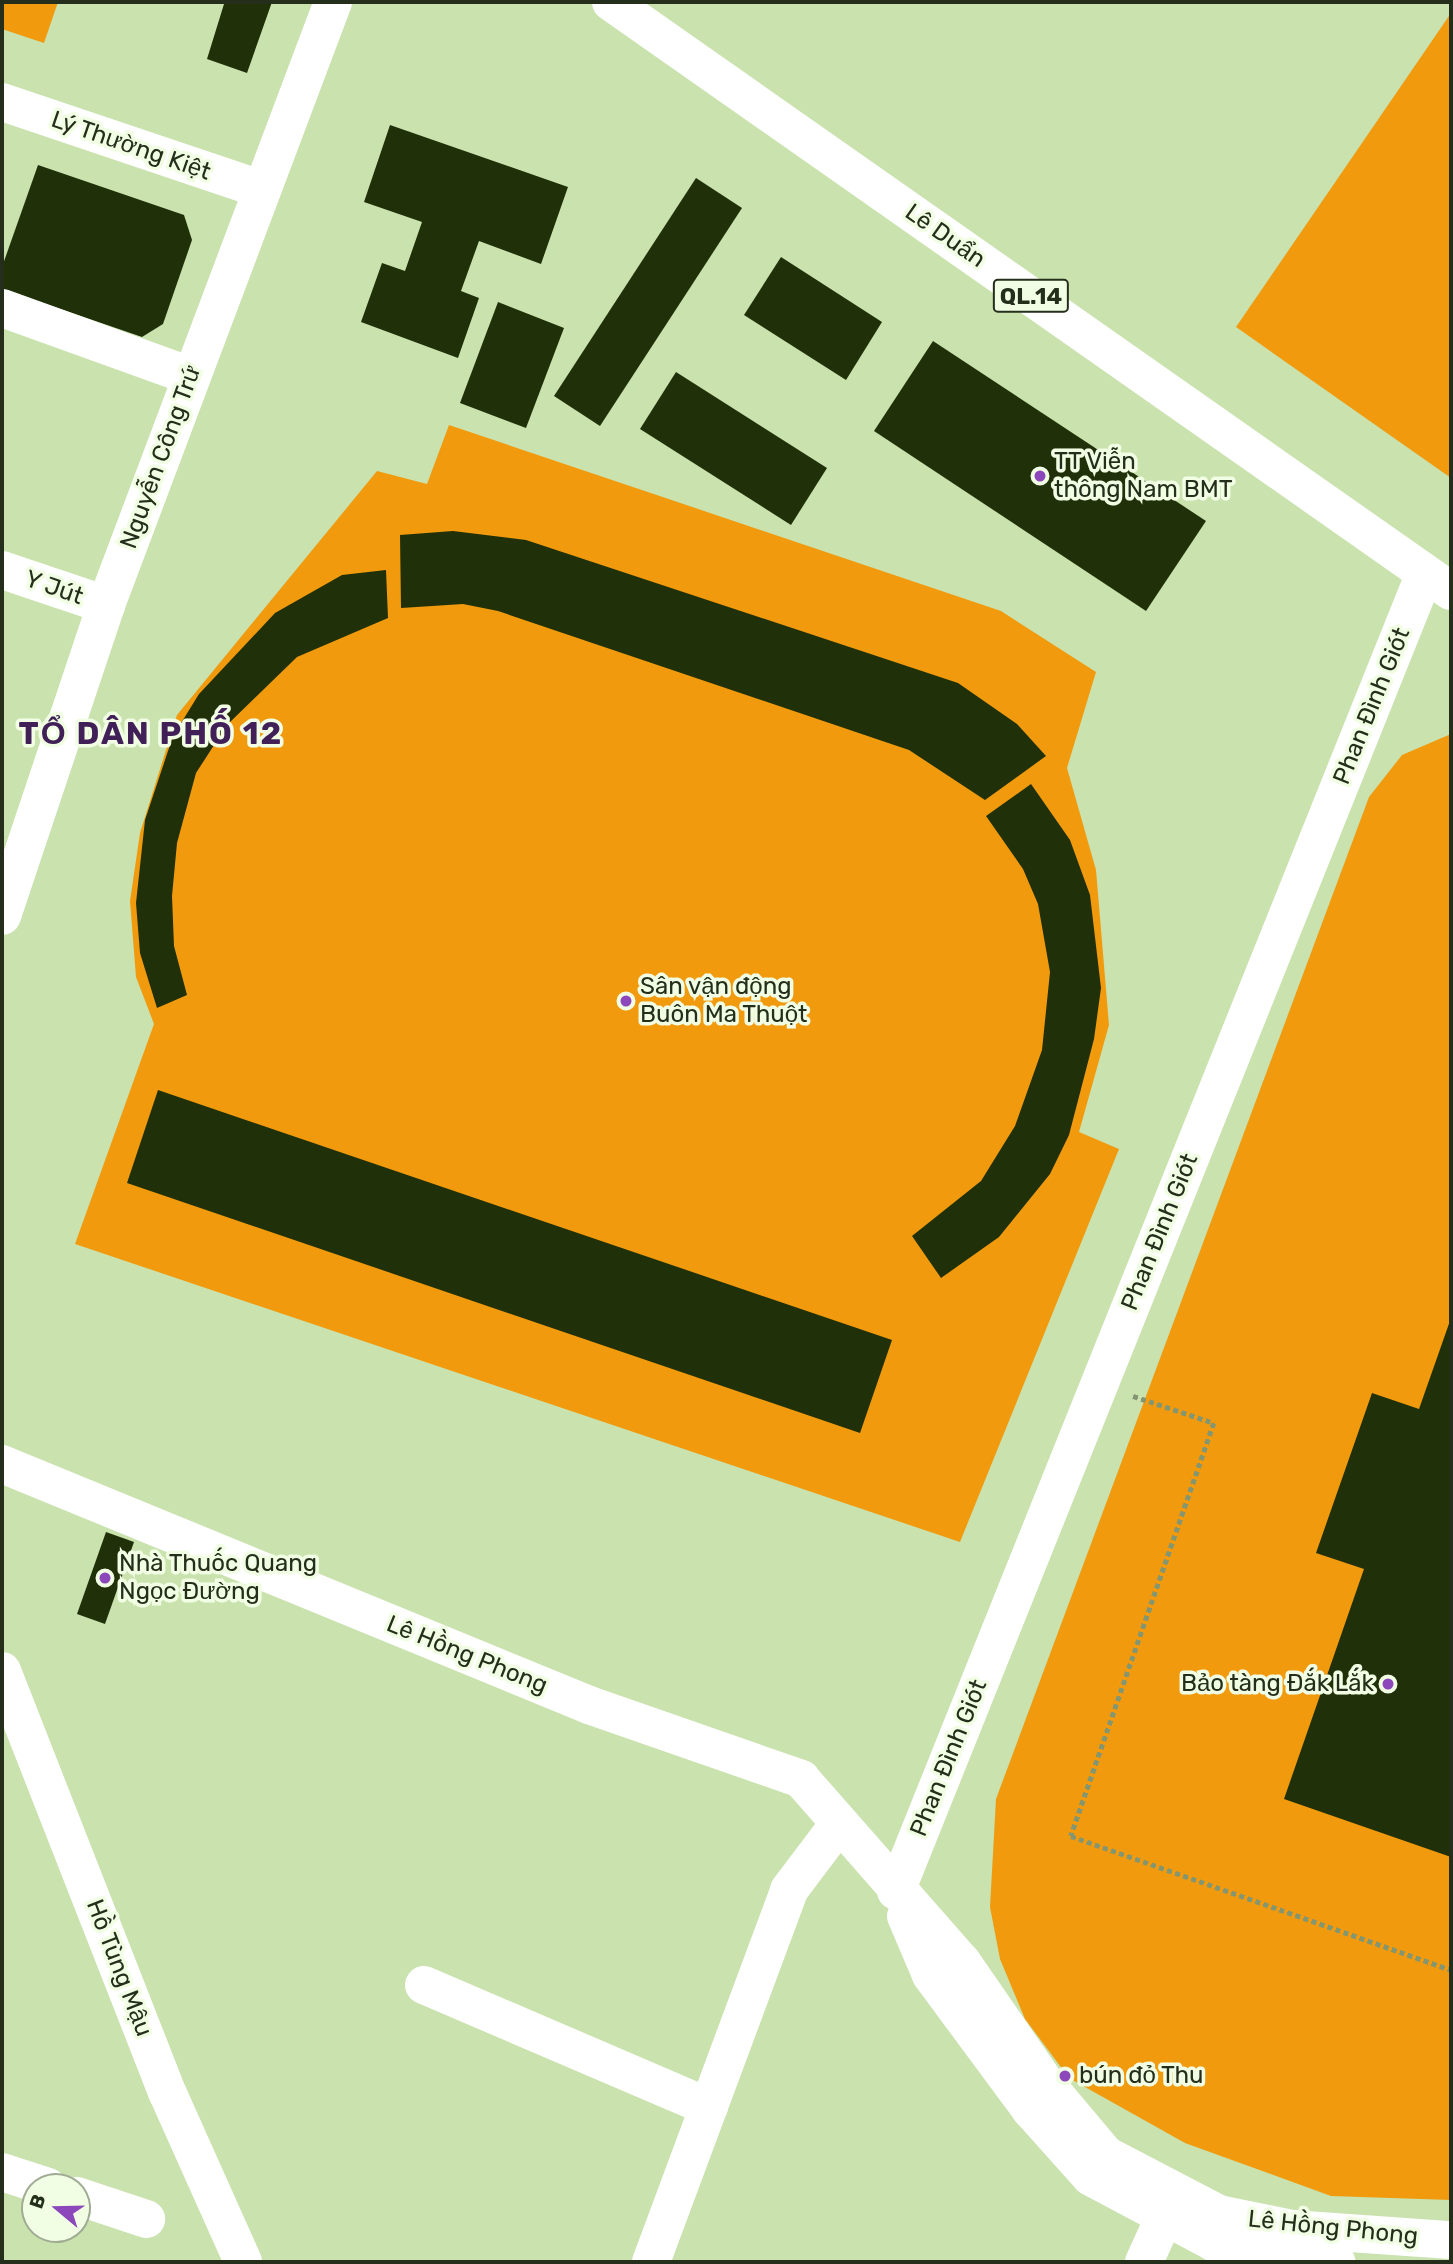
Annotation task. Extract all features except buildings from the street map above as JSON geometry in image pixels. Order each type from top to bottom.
[{"type":"street","name":"Nguyễn Công Trứ","points":[[2,916],[106,606],[260,189],[333,2]]},
{"type":"street","name":"Lê Duẩn","points":[[611,2],[1438,582]]},
{"type":"street","name":"Lý Thường Kiệt","points":[[2,102],[260,189]]},
{"type":"street","points":[[2,308],[191,376]]},
{"type":"street","name":"Y Jút","points":[[2,570],[106,606]]},
{"type":"street","name":"Phan Đình Giót","points":[[896,1891],[1099,1385],[1438,582]]},
{"type":"street","name":"Lê Hồng Phong","points":[[2,1464],[589,1705],[801,1779],[896,1891],[962,1962],[1047,2085],[1106,2155],[1219,2214],[1292,2229],[1451,2240]]},
{"type":"street","name":"Hồ Tùng Mậu","points":[[2,1671],[168,2094],[251,2258]]},
{"type":"street","points":[[651,2262],[789,1890],[839,1824]]},
{"type":"street","name":"Lê Hồng Phong","points":[[896,1891],[931,1975],[1030,2109],[1091,2177],[1213,2242],[1336,2262]]},
{"type":"street","points":[[424,1985],[709,2107]]},
{"type":"street","points":[[2,2172],[21,2178]]},
{"type":"street","points":[[91,2201],[146,2219]]},
{"type":"street","points":[[1144,2262],[1164,2218]]},
{"type":"path","points":[[1099,1385],[1214,1423],[1071,1836],[1451,1970]]},
{"type":"shaded area","points":[[2,2],[58,2],[44,43],[2,29]]},
{"type":"shaded area","points":[[1451,13],[1451,478],[1236,327]]},
{"type":"shaded area","name":"Sân vận động Buôn Ma Thuột","points":[[449,425],[1001,611],[1096,672],[1067,768],[1096,870],[1109,1025],[1079,1132],[1119,1149],[960,1542],[75,1244],[154,1024],[136,977],[130,901],[140,833],[177,715],[377,471],[427,484]]},
{"type":"shaded area","points":[[1451,734],[1451,2200],[1331,2196],[1185,2143],[1069,2078],[1025,2019],[1000,1959],[990,1907],[996,1799],[1369,797],[1402,755]]},
{"type":"place","name":"TT Viễn thông Nam BMT","points":[[1040,476]]},
{"type":"place","name":"Sân vận động Buôn Ma Thuột","points":[[626,1001]]},
{"type":"place","name":"Nhà Thuốc Quang Ngọc Đường","points":[[105,1578]]},
{"type":"place","name":"Bảo tàng Đắk Lắk","points":[[1388,1684]]},
{"type":"place","name":"bún đỏ Thu","points":[[1065,2076]]},
{"type":"district","name":"TỔ DÂN PHỐ 12","points":[[151,733]]}]
